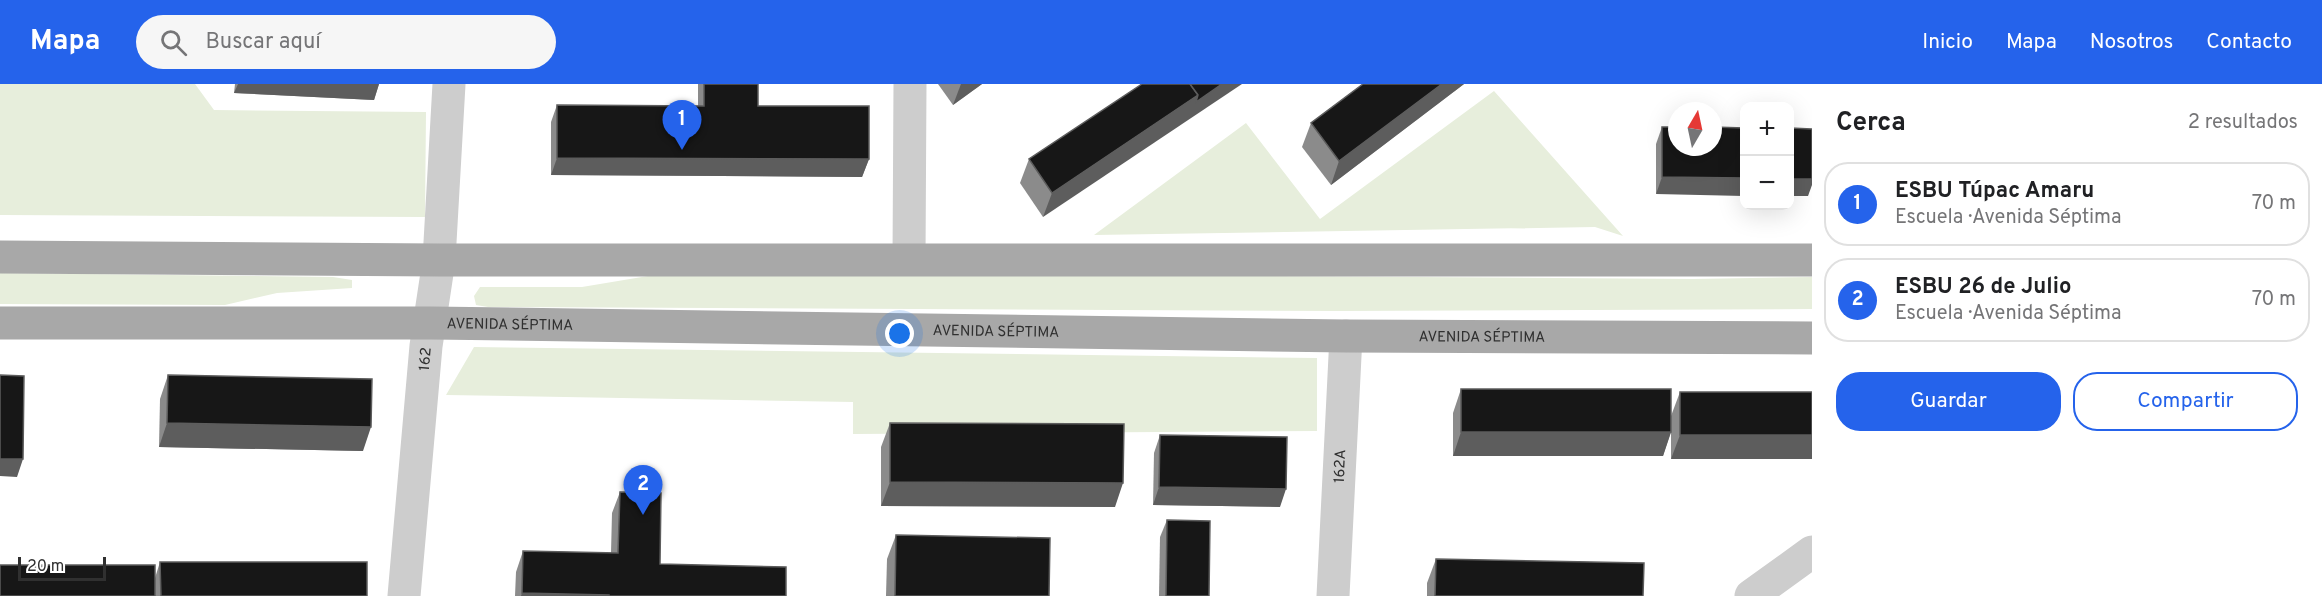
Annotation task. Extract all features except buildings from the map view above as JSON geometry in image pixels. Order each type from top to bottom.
[{"type":"main road","points":[[0,256],[439,260],[1812,260]]},
{"type":"main road","name":"AVENIDA SÉPTIMA","points":[[0,322],[431,322],[1346,336],[1812,338]]},
{"type":"street","name":"162","points":[[404,596],[426,346],[439,260],[449,84]]},
{"type":"street","points":[[909,259],[910,84]]},
{"type":"street","name":"162A","points":[[1333,596],[1346,336]]},
{"type":"street","points":[[1751,596],[1812,552]]},
{"type":"green space","points":[[0,84],[195,84],[214,110],[426,112],[425,217],[0,215]]},
{"type":"green space","points":[[1494,91],[1623,236],[1595,227],[1094,235],[1246,123],[1320,219]]},
{"type":"green space","points":[[0,273],[333,277],[352,280],[352,288],[277,293],[225,305],[0,304]]},
{"type":"green space","points":[[978,274],[1693,279],[1812,277],[1812,309],[1338,311],[488,307],[476,305],[474,296],[480,287],[582,287],[648,276]]},
{"type":"green space","points":[[474,347],[1317,358],[1317,431],[853,434],[853,402],[446,395]]},
{"type":"place","name":"ESBU Túpac Amaru","points":[[682,150]]},
{"type":"place","name":"ESBU 26 de Julio","points":[[643,515]]}]
